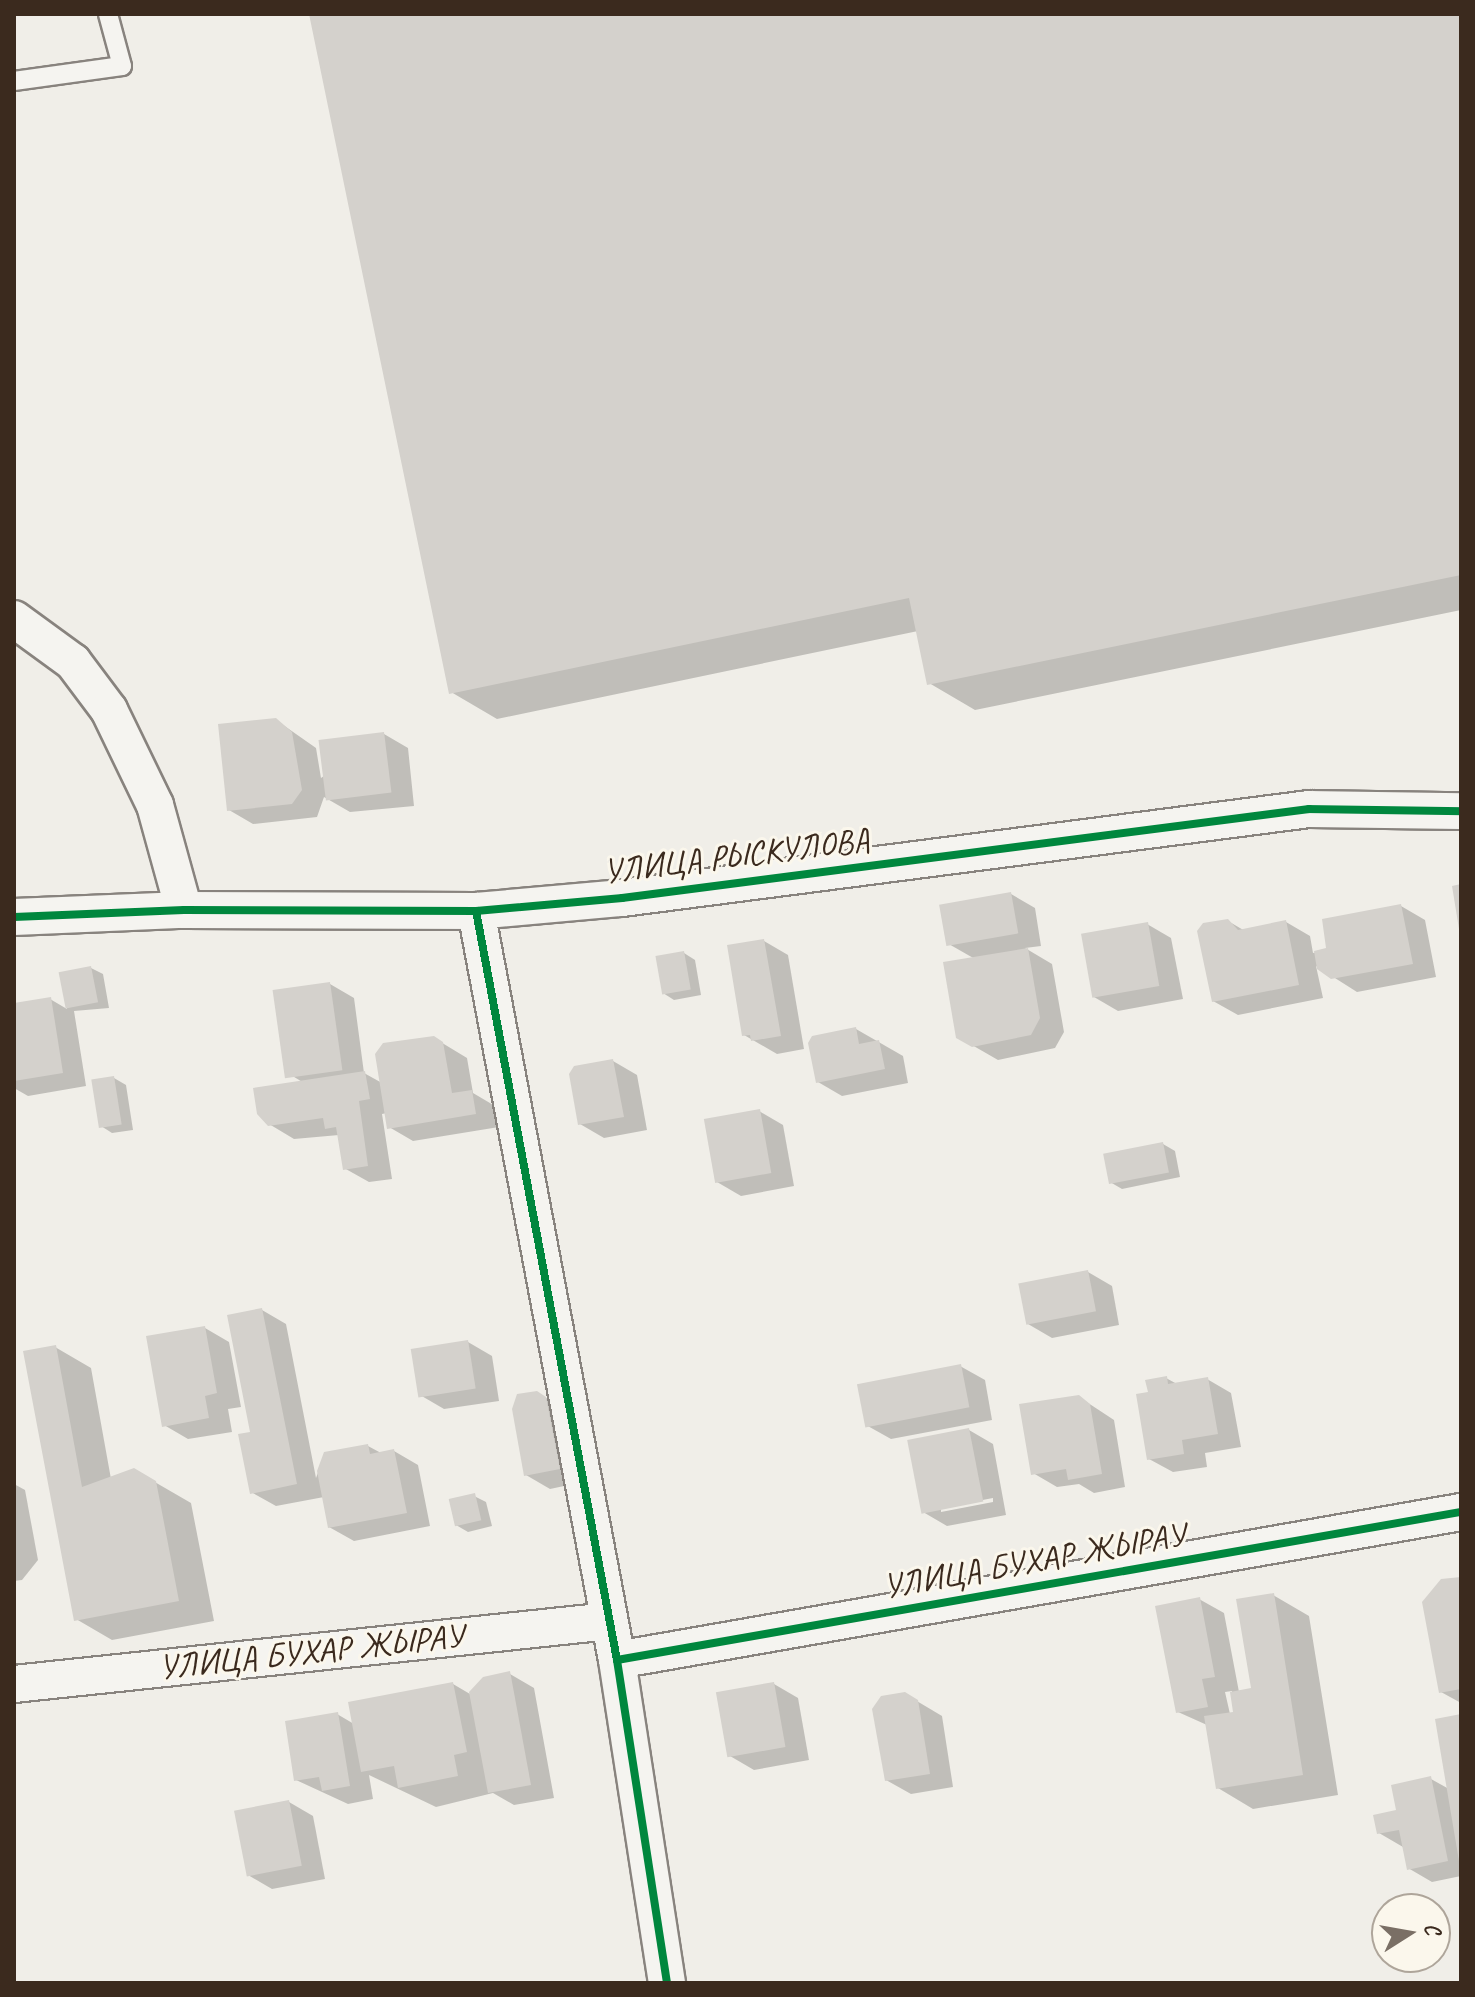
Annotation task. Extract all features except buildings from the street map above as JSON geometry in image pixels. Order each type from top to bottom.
[{"type":"street","points":[[14,619],[73,662],[109,710],[155,805],[184,910]]},
{"type":"street","name":"УЛИЦА РЫСКУЛОВА","points":[[14,917],[184,910],[476,911],[622,898],[1309,809],[1461,811]]},
{"type":"street","points":[[476,911],[617,1660],[667,1983]]},
{"type":"street","name":"УЛИЦА БУХАР ЖЫРАУ","points":[[617,1660],[1461,1512]]},
{"type":"street","name":"УЛИЦА БУХАР ЖЫРАУ","points":[[14,1684],[609,1621]]},
{"type":"lane","points":[[14,81],[122,66],[108,14]]},
{"type":"cycle path","points":[[14,917],[184,910],[476,911],[622,898],[1309,809],[1461,811]]},
{"type":"cycle path","points":[[476,911],[617,1660],[667,1983]]},
{"type":"cycle path","points":[[617,1660],[1461,1512]]}]
